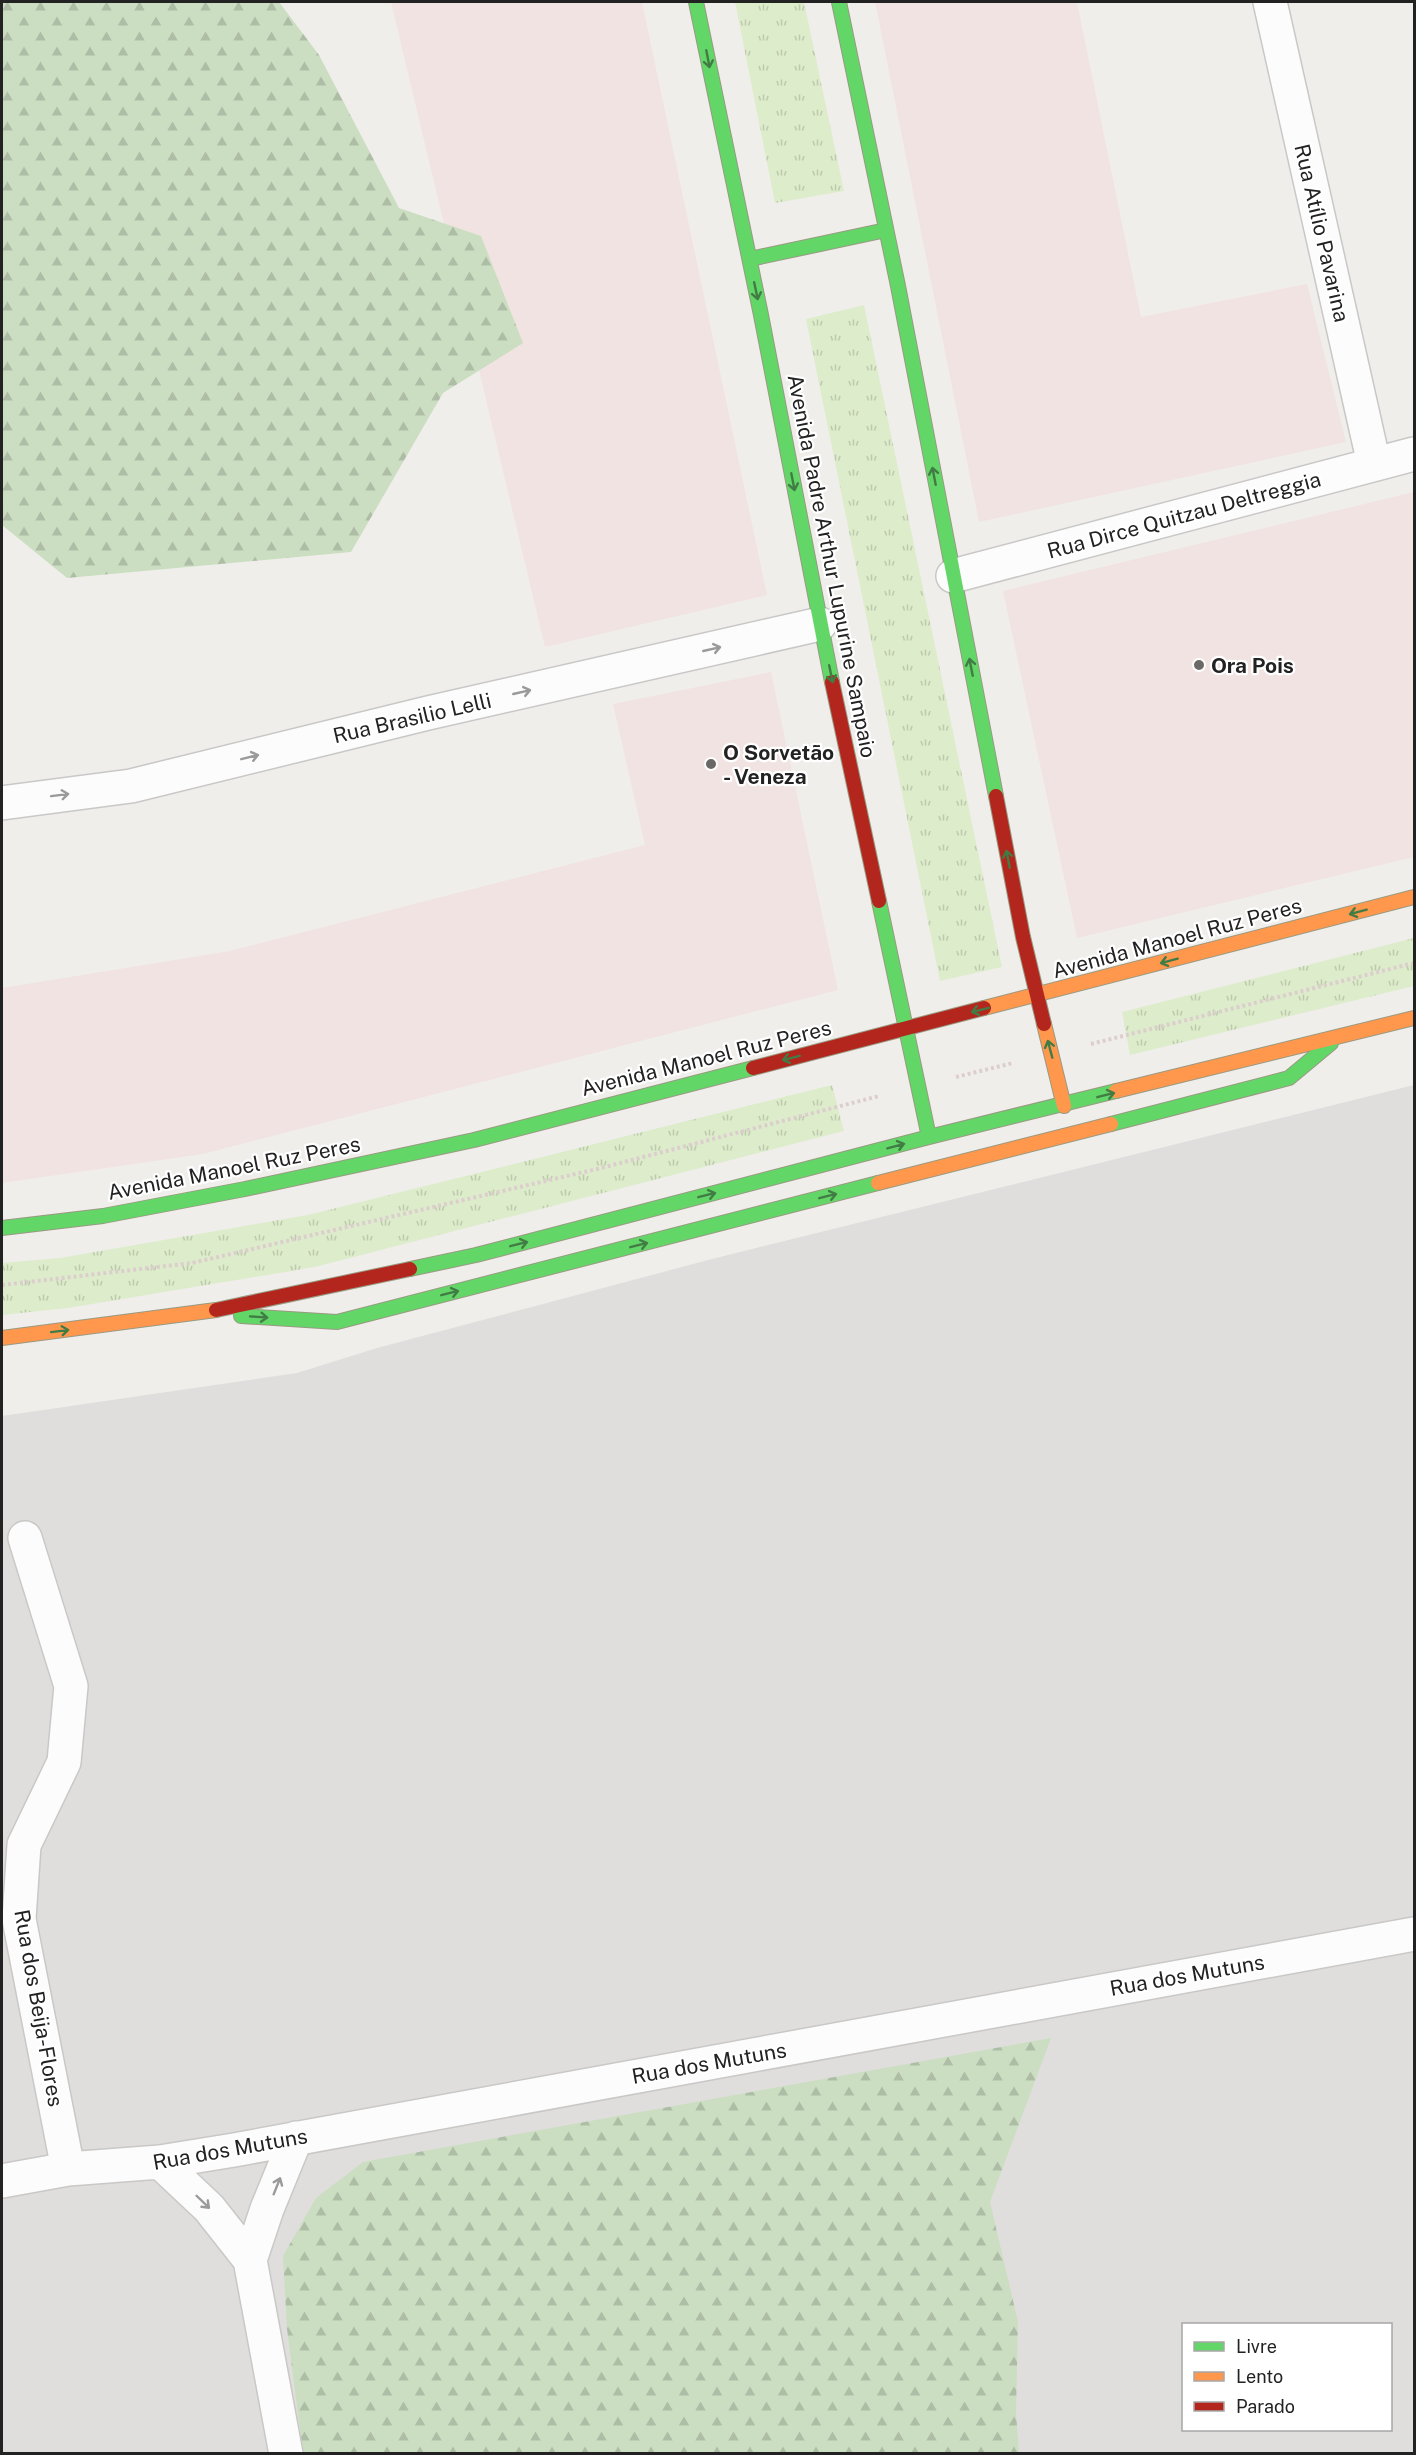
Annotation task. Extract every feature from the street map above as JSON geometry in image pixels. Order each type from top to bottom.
[{"type":"main road","name":"Avenida Padre Arthur Lupurine Sampaio","points":[[696,2],[750,259],[820,624],[929,1137]]},
{"type":"main road","points":[[839,2],[886,230],[1036,997],[1064,1106]]},
{"type":"main road","points":[[750,259],[886,230]]},
{"type":"main road","name":"Avenida Manoel Ruz Peres","points":[[2,1228],[103,1216],[245,1189],[474,1140],[1036,997],[1414,897]]},
{"type":"main road","points":[[2,1338],[200,1313],[476,1255],[929,1137],[1064,1106],[1414,1018]]},
{"type":"main road","points":[[200,1313],[336,1322],[1289,1078],[1338,1037]]},
{"type":"street","name":"Rua Atílio Pavarina","points":[[1270,2],[1374,464]]},
{"type":"street","name":"Rua Dirce Quitzau Deltreggia","points":[[953,576],[1414,454]]},
{"type":"street","name":"Rua Brasilio Lelli","points":[[2,803],[131,786],[428,713],[820,624]]},
{"type":"street","name":"Rua dos Beija-Flores","points":[[25,1538],[70,1686],[64,1761],[24,1845],[20,1919],[68,2169]]},
{"type":"street","name":"Rua dos Mutuns","points":[[2,2181],[68,2169],[160,2162],[1414,1934]]},
{"type":"street","points":[[250,2260],[267,2209],[296,2138]]},
{"type":"street","points":[[160,2162],[208,2208],[250,2260],[286,2454]]},
{"type":"path","points":[[2,1285],[192,1263],[597,1168],[1414,963]]},
{"type":"shaded area","points":[[391,2],[642,2],[767,595],[545,647]]},
{"type":"shaded area","points":[[875,2],[1077,2],[1141,317],[1307,284],[1346,442],[979,522]]},
{"type":"shaded area","points":[[1414,492],[1414,857],[1077,938],[1003,591]]},
{"type":"shaded area","points":[[771,672],[838,990],[203,1154],[2,1183],[2,988],[230,951],[645,845],[613,704]]},
{"type":"shaded area","points":[[1414,1085],[1414,2453],[2,2453],[2,1416],[297,1373],[377,1348],[712,1259]]},
{"type":"green space","points":[[2,2],[279,2],[319,55],[399,208],[481,236],[523,343],[443,393],[351,552],[67,578],[2,525]]},
{"type":"green space","points":[[735,2],[804,2],[844,191],[775,203]]},
{"type":"green space","points":[[864,305],[1002,967],[940,981],[806,319]]},
{"type":"green space","points":[[1414,938],[1414,986],[1130,1055],[1122,1012]]},
{"type":"green space","points":[[832,1085],[844,1131],[315,1267],[68,1308],[2,1315],[2,1263],[60,1258],[308,1215]]},
{"type":"green space","points":[[1051,2038],[990,2202],[1018,2322],[1016,2413],[1019,2453],[303,2453],[287,2329],[283,2256],[316,2198],[363,2162]]},
{"type":"traffic: fast","points":[[696,2],[761,315],[832,682]]},
{"type":"traffic: fast","points":[[839,2],[898,286],[996,796]]},
{"type":"traffic: fast","points":[[750,259],[886,230]]},
{"type":"traffic: fast","points":[[879,901],[929,1137]]},
{"type":"traffic: fast","points":[[1111,1124],[1289,1078],[1331,1043]]},
{"type":"traffic: fast","points":[[2,1228],[103,1216],[245,1189],[474,1140],[753,1068]]},
{"type":"traffic: fast","points":[[410,1269],[476,1255],[929,1137],[1116,1091]]},
{"type":"traffic: fast","points":[[241,1316],[337,1322],[878,1183]]},
{"type":"traffic: slow","points":[[984,1008],[1414,897]]},
{"type":"traffic: slow","points":[[1116,1091],[1414,1018]]},
{"type":"traffic: slow","points":[[1044,1024],[1064,1106]]},
{"type":"traffic: slow","points":[[878,1183],[1111,1124]]},
{"type":"traffic: slow","points":[[2,1338],[216,1310]]},
{"type":"traffic: jam","points":[[832,682],[879,901]]},
{"type":"traffic: jam","points":[[996,796],[1023,937],[1044,1024]]},
{"type":"traffic: jam","points":[[753,1068],[984,1008]]},
{"type":"traffic: jam","points":[[216,1310],[410,1269]]},
{"type":"place","name":"Ora Pois","points":[[1199,665]]},
{"type":"place","name":"O Sorvetão - Veneza","points":[[711,764]]}]
